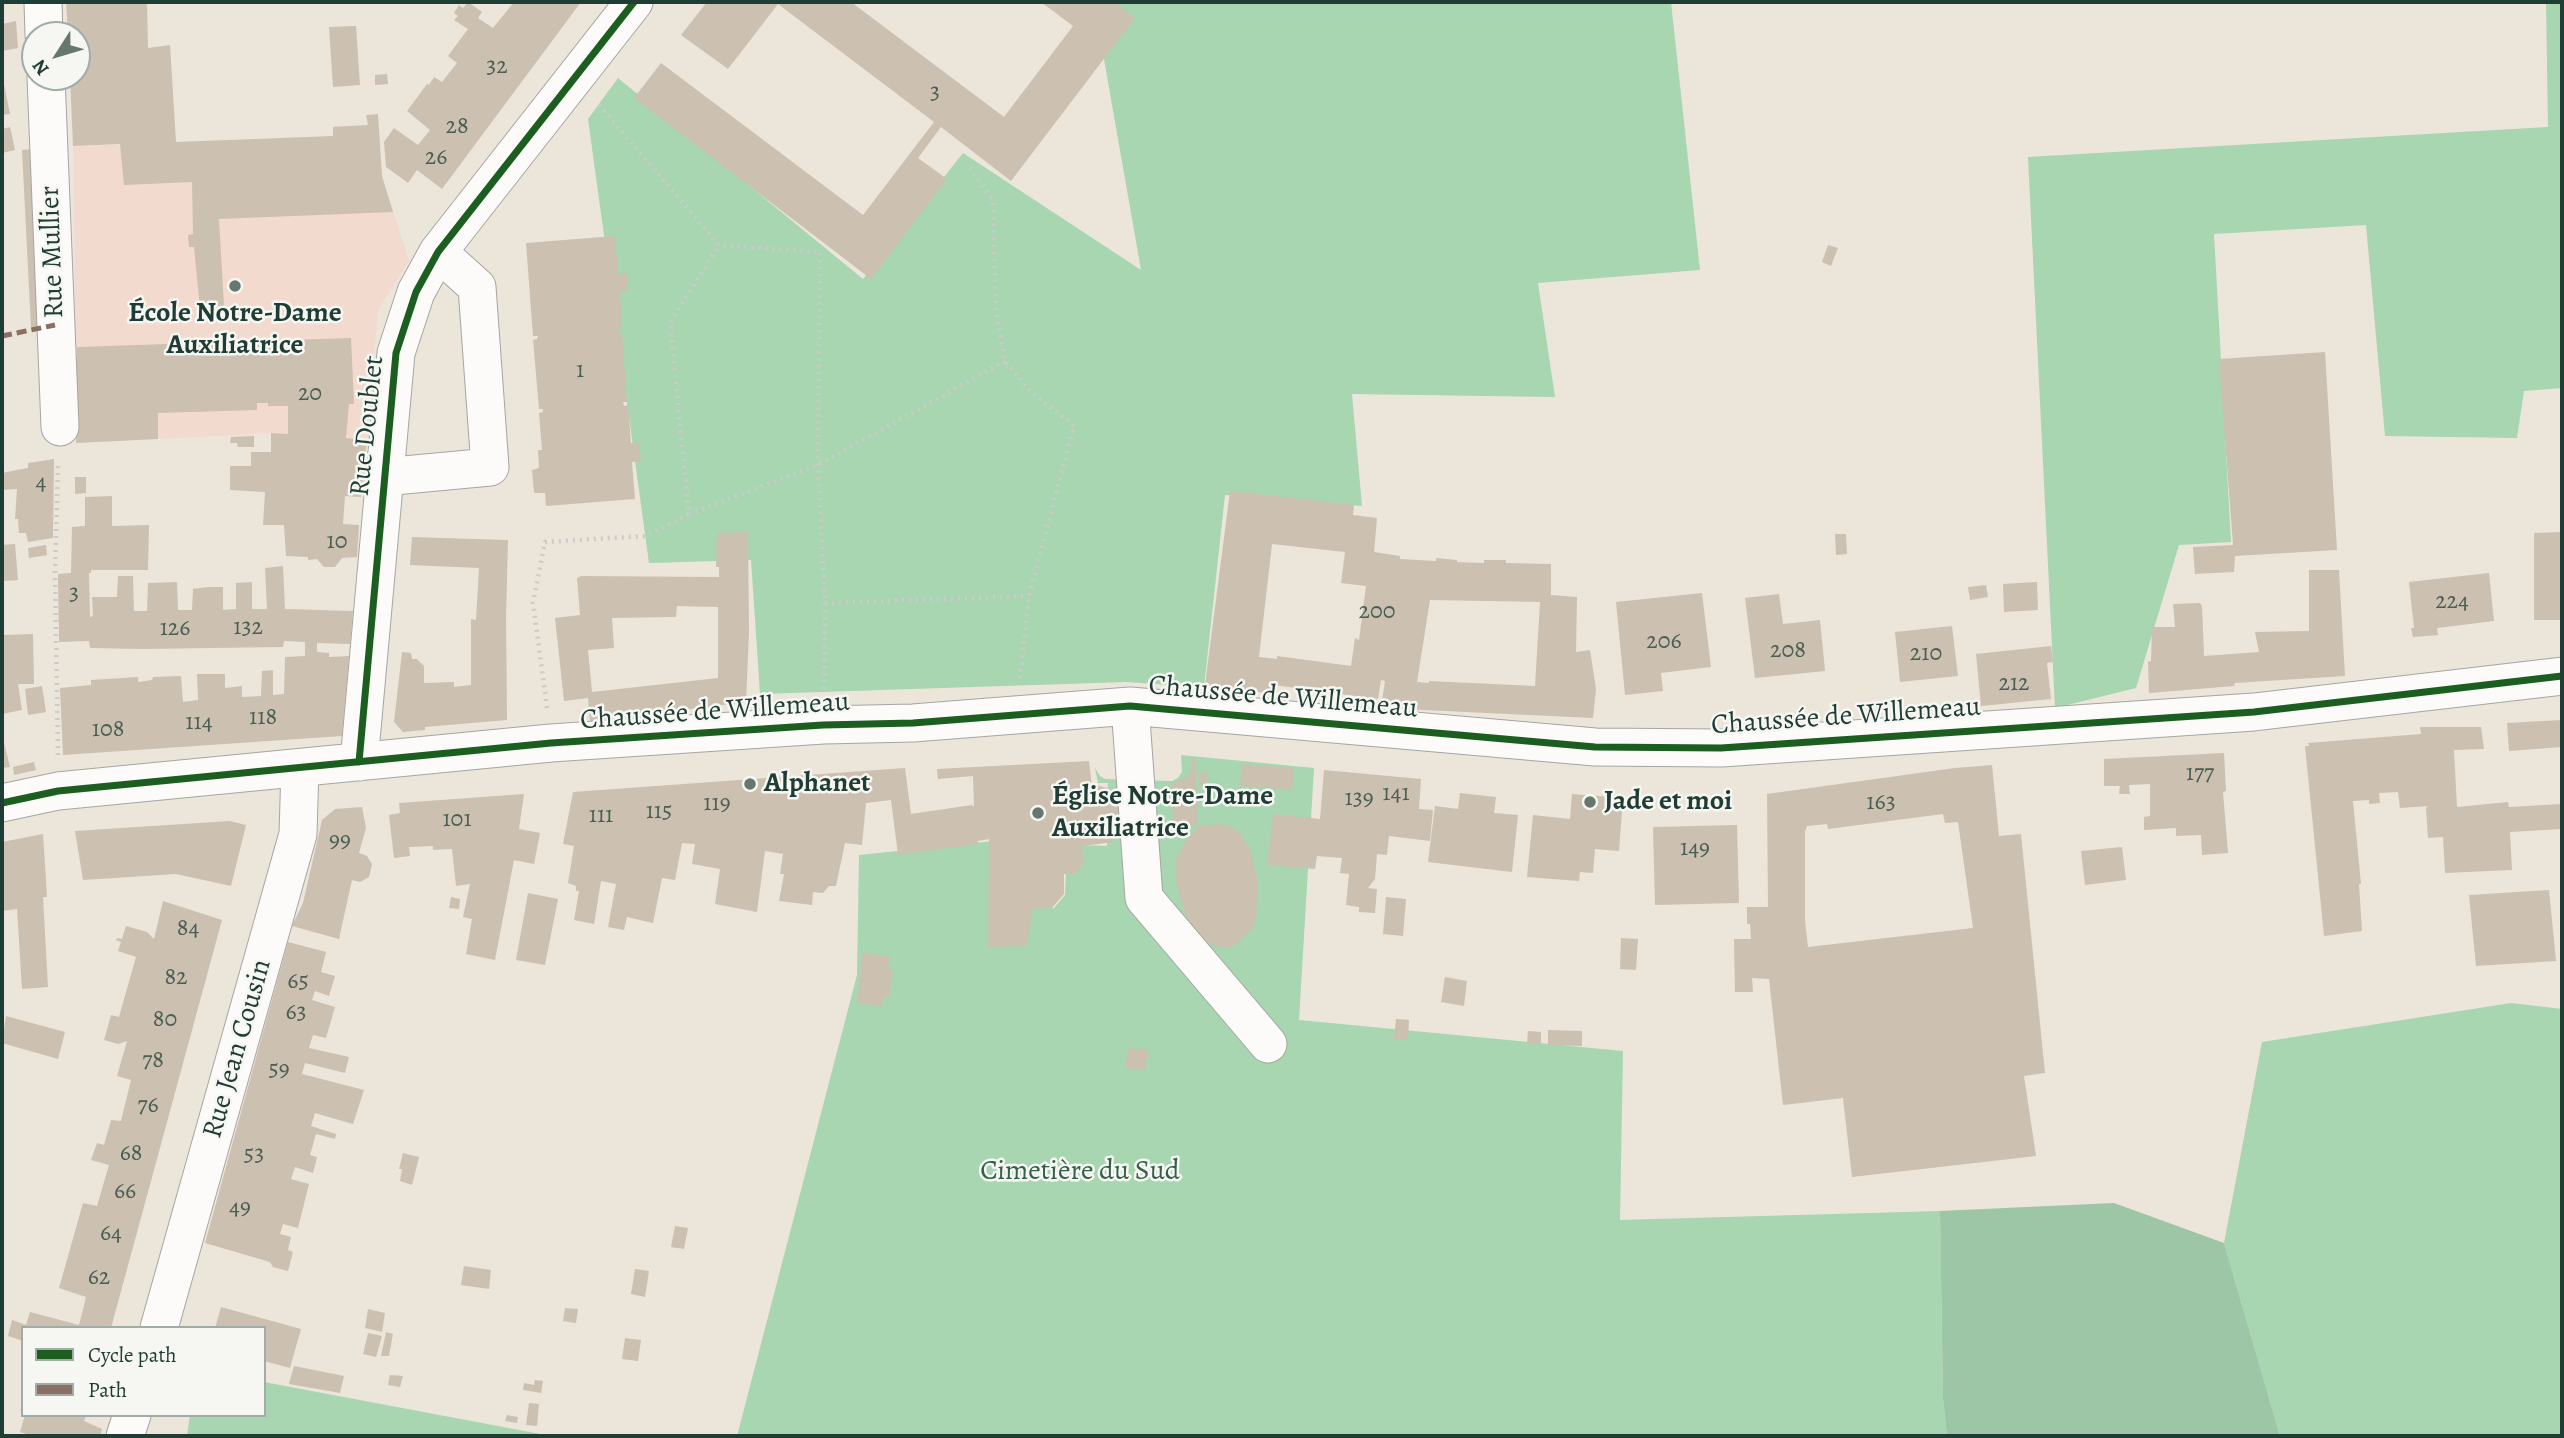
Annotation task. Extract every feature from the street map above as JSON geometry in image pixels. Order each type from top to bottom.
[{"type":"street","points":[[43,2],[44,21]]},
{"type":"street","name":"Rue Doublet","points":[[359,762],[396,353],[416,292],[438,252],[634,2]]},
{"type":"street","name":"Rue Mullier","points":[[47,91],[60,427]]},
{"type":"street","points":[[383,477],[489,467],[477,287],[438,252]]},
{"type":"street","name":"Chaussée de Willemeau","points":[[2,803],[58,791],[551,743],[823,725],[913,723],[1130,706],[1595,747],[1721,748],[2254,712],[2562,676]]},
{"type":"street","points":[[1130,706],[1144,898],[1268,1044]]},
{"type":"street","name":"Rue Jean Cousin","points":[[160,1326],[298,834],[300,768]]},
{"type":"street","points":[[125,1436],[131,1417]]},
{"type":"path","points":[[576,79],[719,245],[820,252],[818,465],[825,603],[823,725]]},
{"type":"path","points":[[970,168],[993,201],[996,310],[1005,361],[1030,391],[1074,426],[1029,596],[1016,714]]},
{"type":"path","points":[[689,514],[670,323],[719,245]]},
{"type":"path","points":[[551,743],[533,603],[545,542],[645,536],[689,514],[818,465],[1005,361]]},
{"type":"path","points":[[58,791],[55,573],[60,427]]},
{"type":"path","points":[[825,603],[1029,596]]},
{"type":"shaded area","name":"École Notre-Dame Auxiliatrice","points":[[378,125],[382,176],[409,261],[378,310],[367,439],[271,433],[77,443],[73,146],[334,137],[334,126]]},
{"type":"green space","points":[[1094,2],[1671,2],[1700,270],[1538,283],[1555,397],[1352,394],[1362,506],[1225,495],[1204,687],[1126,682],[760,694],[751,560],[649,563],[588,119],[618,78],[863,279],[963,153],[1141,270]]},
{"type":"green space","points":[[2546,2],[2562,2],[2562,388],[2524,391],[2517,438],[2385,436],[2366,225],[2214,234],[2231,542],[2179,545],[2136,688],[2055,708],[2028,157],[2548,127]]},
{"type":"green space","name":"Cimetière du Sud","points":[[1181,755],[1314,768],[1299,1020],[1623,1051],[1620,1220],[1940,1211],[1943,1399],[1947,1436],[737,1436],[857,975],[859,855],[994,841],[1033,907],[1054,908],[1065,895],[1066,871],[1080,845],[1107,846],[1109,828],[1122,801],[1116,795],[1107,794],[1108,783],[1098,783],[1095,768],[1105,779],[1172,781],[1182,772]]},
{"type":"green space","points":[[2511,1003],[2562,1009],[2562,1436],[2280,1436],[2224,1243],[2262,1042]]},
{"type":"green space","points":[[2114,1203],[2224,1243],[2280,1436],[1947,1436],[1943,1399],[1940,1211]]},
{"type":"green space","points":[[266,1382],[551,1436],[187,1436],[190,1417],[266,1417]]},
{"type":"building","points":[[66,2],[147,2],[148,48],[170,45],[176,142],[333,136],[333,127],[368,125],[366,115],[378,114],[382,176],[393,212],[219,219],[224,306],[200,308],[194,247],[189,247],[188,235],[193,234],[192,182],[124,185],[120,144],[73,146],[71,91],[91,91],[91,21],[67,21]]},
{"type":"building","points":[[468,2],[482,12],[478,18],[493,28],[514,2],[581,2],[442,189],[417,170],[408,183],[386,167],[384,142],[394,128],[418,145],[430,130],[407,111],[434,77],[442,82],[457,63],[448,56],[468,29],[454,20],[458,16],[454,13],[459,5],[463,8]]},
{"type":"building","points":[[707,2],[851,2],[1004,117],[1073,26],[1041,2],[1115,2],[1135,18],[1011,181],[941,127],[918,158],[947,179],[871,279],[634,98],[661,63],[863,215],[934,122],[778,4],[728,69],[681,35]]},
{"type":"building","points":[[16,21],[18,48],[2,51],[2,24]]},
{"type":"building","points":[[356,26],[360,85],[333,87],[329,27]]},
{"type":"building","points":[[2,74],[10,114],[2,115]]},
{"type":"building","points":[[387,74],[388,84],[375,85],[375,75]]},
{"type":"building","points":[[10,127],[15,150],[2,153],[2,129]]},
{"type":"building","points":[[42,148],[50,326],[31,328],[22,150]]},
{"type":"building","points":[[615,236],[618,274],[627,273],[628,291],[620,292],[622,329],[618,329],[618,333],[622,333],[627,402],[623,402],[624,406],[628,405],[631,443],[639,443],[641,461],[632,462],[635,499],[546,506],[545,493],[534,493],[532,470],[539,468],[538,450],[542,450],[539,413],[543,412],[543,409],[539,409],[533,340],[538,336],[533,336],[526,243]]},
{"type":"building","points":[[1828,245],[1838,248],[1831,266],[1822,262]]},
{"type":"building","points":[[351,338],[354,404],[349,404],[346,438],[367,440],[361,497],[345,496],[343,524],[359,525],[357,557],[342,558],[335,567],[324,567],[317,559],[286,556],[284,525],[263,525],[265,492],[230,490],[230,466],[251,466],[251,452],[271,452],[271,433],[288,434],[288,406],[257,403],[257,410],[158,413],[158,439],[76,443],[77,347]]},
{"type":"building","points":[[2325,352],[2337,550],[2235,556],[2234,572],[2195,574],[2193,547],[2233,545],[2219,359]]},
{"type":"building","points":[[254,436],[254,447],[238,447],[237,443],[230,443],[231,437]]},
{"type":"building","points":[[54,459],[53,538],[28,542],[26,533],[19,533],[18,519],[15,519],[17,489],[2,490],[2,473],[28,468],[28,463]]},
{"type":"building","points":[[75,477],[86,477],[86,493],[75,494]]},
{"type":"building","points":[[1230,491],[1354,505],[1353,515],[1377,518],[1374,552],[1400,556],[1400,559],[1436,561],[1436,558],[1484,563],[1484,560],[1506,560],[1506,563],[1551,564],[1551,595],[1577,597],[1576,652],[1590,650],[1596,689],[1593,718],[1381,708],[1385,681],[1381,680],[1378,699],[1274,685],[1273,694],[1205,685]],"holes":[[[1272,544],[1345,552],[1341,583],[1366,586],[1359,640],[1355,638],[1351,666],[1277,656],[1277,659],[1259,657]],[[1430,600],[1540,602],[1535,686],[1417,682]]]},
{"type":"building","points":[[112,496],[112,526],[149,525],[148,570],[91,570],[90,617],[93,616],[92,597],[117,597],[118,576],[133,576],[134,611],[147,611],[148,583],[177,582],[178,610],[192,610],[193,589],[209,587],[223,587],[223,610],[236,609],[236,583],[252,582],[252,609],[267,609],[265,568],[283,566],[285,609],[353,611],[350,644],[317,643],[317,652],[329,653],[329,657],[349,656],[342,736],[63,755],[60,688],[91,685],[91,680],[138,677],[138,682],[152,680],[153,677],[181,676],[183,702],[198,700],[197,674],[225,674],[225,688],[242,686],[242,697],[261,696],[262,671],[273,670],[273,695],[284,694],[285,657],[305,656],[305,642],[284,641],[283,647],[142,649],[90,648],[89,641],[59,642],[58,574],[71,573],[72,527],[85,526],[85,497]]},
{"type":"building","points":[[748,532],[749,632],[746,702],[590,722],[588,698],[564,701],[555,618],[580,615],[577,578],[719,577],[719,567],[716,567],[717,533]],"holes":[[[677,606],[718,607],[718,678],[592,692],[588,650],[614,648],[612,618],[676,617]]]},
{"type":"building","points":[[2562,532],[2562,620],[2534,620],[2534,533]]},
{"type":"building","points":[[1835,534],[1846,534],[1847,554],[1836,555]]},
{"type":"building","points":[[412,537],[508,540],[507,720],[425,727],[425,730],[403,732],[394,722],[402,652],[411,653],[412,659],[417,659],[424,666],[424,683],[454,682],[454,687],[471,685],[471,619],[476,620],[479,568],[410,565]]},
{"type":"building","points":[[15,544],[18,580],[2,581],[2,545]]},
{"type":"building","points":[[46,545],[47,555],[29,558],[28,548]]},
{"type":"building","points":[[2309,570],[2339,570],[2345,676],[2235,683],[2234,686],[2149,693],[2148,662],[2151,661],[2152,627],[2175,627],[2173,604],[2200,603],[2202,606],[2204,656],[2259,652],[2255,632],[2309,631]]},
{"type":"building","points":[[2489,573],[2494,621],[2437,628],[2438,635],[2413,637],[2409,582]]},
{"type":"building","points":[[2037,582],[2038,610],[2004,612],[2003,584]]},
{"type":"building","points":[[1986,585],[1988,597],[1970,600],[1968,587]]},
{"type":"building","points":[[1702,593],[1711,667],[1661,673],[1663,691],[1625,695],[1616,602]]},
{"type":"building","points":[[1779,594],[1783,624],[1820,620],[1825,671],[1755,678],[1745,598]]},
{"type":"building","points":[[1952,626],[1958,676],[1900,682],[1895,632]]},
{"type":"building","points":[[33,634],[34,684],[18,684],[22,710],[2,714],[2,635]]},
{"type":"building","points":[[2051,646],[2053,662],[2047,663],[2051,699],[1981,706],[1976,654]]},
{"type":"building","points":[[42,686],[46,712],[28,715],[25,689]]},
{"type":"building","points":[[2562,720],[2562,747],[2509,751],[2507,723]]},
{"type":"building","points":[[2420,727],[2481,727],[2484,749],[2454,750],[2457,807],[2508,802],[2509,807],[2562,804],[2562,829],[2510,832],[2512,870],[2445,873],[2443,837],[2428,838],[2428,806],[2400,808],[2398,792],[2379,793],[2380,803],[2369,804],[2369,800],[2353,801],[2361,884],[2362,931],[2324,936],[2305,746],[2309,746],[2308,743],[2421,734]]},
{"type":"building","points":[[2,735],[10,767],[2,768]]},
{"type":"building","points":[[2224,753],[2226,791],[2223,792],[2228,853],[2202,855],[2201,835],[2176,836],[2176,828],[2144,830],[2144,817],[2150,816],[2150,784],[2129,785],[2130,794],[2119,794],[2120,786],[2104,786],[2104,759]]},
{"type":"building","points":[[1195,758],[1198,826],[1173,827],[1172,784],[1188,776],[1192,759]]},
{"type":"building","points":[[1089,761],[1092,787],[1096,785],[1112,789],[1113,799],[1121,801],[1125,827],[1114,832],[1114,842],[1082,846],[1084,866],[1081,866],[1077,873],[1064,874],[1064,894],[1052,908],[1032,909],[1027,946],[988,947],[989,839],[978,841],[978,844],[898,855],[891,800],[866,803],[862,845],[845,843],[836,886],[829,886],[823,893],[813,892],[812,905],[779,901],[784,874],[780,874],[783,854],[765,851],[757,912],[715,904],[720,869],[692,864],[695,844],[682,843],[675,880],[662,878],[653,923],[627,917],[624,930],[608,927],[616,884],[601,881],[594,924],[574,920],[579,891],[576,891],[576,886],[568,883],[574,846],[563,844],[573,792],[905,768],[911,814],[972,805],[974,807],[973,776],[938,779],[937,769]]},
{"type":"building","points":[[34,762],[36,770],[14,775],[13,767]]},
{"type":"building","points":[[1242,764],[1294,768],[1292,790],[1240,786]]},
{"type":"building","points":[[1992,765],[1999,836],[2021,834],[2045,1073],[2024,1076],[2036,1156],[1852,1177],[1843,1098],[1783,1105],[1769,979],[1752,978],[1753,992],[1735,992],[1734,939],[1751,939],[1750,924],[1747,924],[1747,907],[1768,907],[1767,794]],"holes":[[[1943,814],[1945,823],[1958,822],[1973,928],[1808,947],[1805,920],[1807,826],[1827,824],[1828,829]]]},
{"type":"building","points":[[1324,770],[1421,779],[1419,809],[1433,810],[1430,841],[1389,836],[1387,855],[1377,854],[1375,879],[1368,888],[1377,889],[1375,913],[1359,912],[1359,907],[1346,905],[1349,874],[1340,873],[1342,858],[1317,856],[1315,869],[1267,865],[1273,814],[1320,819]]},
{"type":"building","points":[[1207,772],[1207,784],[1199,785],[1198,773]]},
{"type":"building","points":[[1460,793],[1496,797],[1494,813],[1518,815],[1512,872],[1428,862],[1435,806],[1458,809]]},
{"type":"building","points":[[524,794],[519,829],[540,833],[534,864],[514,860],[495,960],[466,954],[472,919],[463,917],[470,884],[456,886],[452,849],[433,850],[433,846],[409,847],[410,856],[394,858],[389,815],[400,813],[399,803]]},
{"type":"building","points":[[1572,794],[1623,798],[1619,851],[1595,849],[1593,873],[1580,872],[1579,881],[1527,877],[1533,815],[1570,819]]},
{"type":"building","points":[[362,807],[366,828],[359,853],[367,856],[372,864],[369,877],[360,882],[352,880],[339,939],[292,926],[303,903],[322,820],[335,809]]},
{"type":"building","points":[[230,821],[246,825],[231,886],[176,874],[83,880],[75,831]]},
{"type":"building","points":[[1737,825],[1739,903],[1655,905],[1653,827]]},
{"type":"building","points":[[1199,826],[1229,826],[1240,833],[1251,852],[1258,884],[1256,920],[1251,930],[1231,948],[1218,947],[1199,939],[1188,923],[1176,882],[1176,860],[1185,842]]},
{"type":"building","points":[[43,834],[48,987],[22,989],[17,909],[2,911],[2,842]]},
{"type":"building","points":[[2122,847],[2126,880],[2085,885],[2081,851]]},
{"type":"building","points":[[2549,890],[2556,961],[2476,966],[2469,895]]},
{"type":"building","points":[[528,893],[558,899],[545,965],[516,960]]},
{"type":"building","points":[[451,897],[460,899],[459,909],[449,908]]},
{"type":"building","points":[[1386,897],[1406,899],[1403,936],[1383,934]]},
{"type":"building","points":[[163,901],[222,920],[112,1326],[21,1326],[21,1340],[8,1336],[12,1320],[26,1325],[30,1312],[79,1325],[86,1297],[59,1288],[83,1203],[97,1206],[109,1165],[91,1160],[97,1143],[104,1145],[111,1120],[121,1121],[131,1080],[117,1076],[127,1041],[118,1044],[104,1040],[111,1015],[119,1017],[136,957],[118,951],[121,942],[116,940],[122,939],[126,926],[147,932],[154,939]]},
{"type":"building","points":[[1621,938],[1638,939],[1636,970],[1620,969]]},
{"type":"building","points":[[288,942],[326,952],[321,972],[335,976],[329,996],[315,991],[312,1000],[335,1007],[326,1038],[313,1035],[309,1048],[349,1057],[345,1073],[305,1063],[302,1074],[364,1090],[353,1124],[315,1113],[311,1126],[336,1134],[335,1139],[316,1134],[310,1155],[317,1157],[313,1173],[295,1167],[291,1179],[309,1184],[298,1228],[283,1224],[280,1234],[291,1237],[288,1250],[293,1252],[288,1271],[273,1267],[270,1262],[205,1243]]},
{"type":"building","points":[[862,953],[890,956],[888,968],[893,969],[889,997],[883,996],[882,1007],[857,1003]]},
{"type":"building","points":[[1445,977],[1467,981],[1464,1006],[1441,1002]]},
{"type":"building","points":[[6,1016],[65,1032],[58,1059],[2,1043]]},
{"type":"building","points":[[1396,1019],[1409,1020],[1408,1039],[1394,1039]]},
{"type":"building","points":[[1548,1030],[1582,1031],[1582,1046],[1548,1045]]},
{"type":"building","points":[[1528,1031],[1541,1032],[1541,1044],[1527,1044]]},
{"type":"building","points":[[1128,1048],[1148,1050],[1145,1070],[1125,1068]]},
{"type":"building","points":[[403,1153],[419,1157],[412,1185],[400,1181],[402,1169],[399,1169]]},
{"type":"building","points":[[675,1226],[688,1228],[684,1249],[671,1247]]},
{"type":"building","points":[[464,1266],[491,1270],[489,1289],[461,1285]]},
{"type":"building","points":[[635,1269],[649,1271],[645,1297],[631,1294]]},
{"type":"building","points":[[221,1307],[301,1329],[290,1368],[266,1362],[266,1326],[216,1326]]},
{"type":"building","points":[[565,1308],[578,1309],[576,1323],[563,1321]]},
{"type":"building","points":[[368,1309],[385,1313],[382,1332],[365,1328]]},
{"type":"building","points":[[386,1332],[393,1334],[389,1356],[381,1356]]},
{"type":"building","points":[[368,1333],[382,1336],[376,1357],[363,1354]]},
{"type":"building","points":[[625,1338],[641,1340],[638,1361],[622,1359]]},
{"type":"building","points":[[294,1366],[344,1376],[340,1393],[289,1384]]},
{"type":"building","points":[[390,1375],[403,1376],[400,1387],[388,1385]]},
{"type":"building","points":[[535,1380],[543,1381],[541,1393],[523,1390],[524,1383],[534,1385]]},
{"type":"building","points":[[529,1403],[539,1404],[537,1426],[526,1425]]},
{"type":"building","points":[[507,1415],[518,1417],[517,1423],[505,1421]]},
{"type":"building","points":[[24,1417],[85,1417],[84,1421],[102,1429],[100,1436],[32,1436],[20,1432]]},
{"type":"marked path","points":[[2,336],[55,325]]},
{"type":"cycle path","points":[[359,762],[396,353],[416,292],[438,252],[634,2]]},
{"type":"cycle path","points":[[2,803],[58,791],[551,743],[823,725],[913,723],[1130,706],[1595,747],[1721,748],[2254,712],[2562,676]]},
{"type":"place","name":"École Notre-Dame Auxiliatrice","points":[[235,286]]},
{"type":"place","name":"Alphanet","points":[[750,784]]},
{"type":"place","name":"Jade et moi","points":[[1590,802]]},
{"type":"place","name":"Église Notre-Dame Auxiliatrice","points":[[1038,813]]}]
